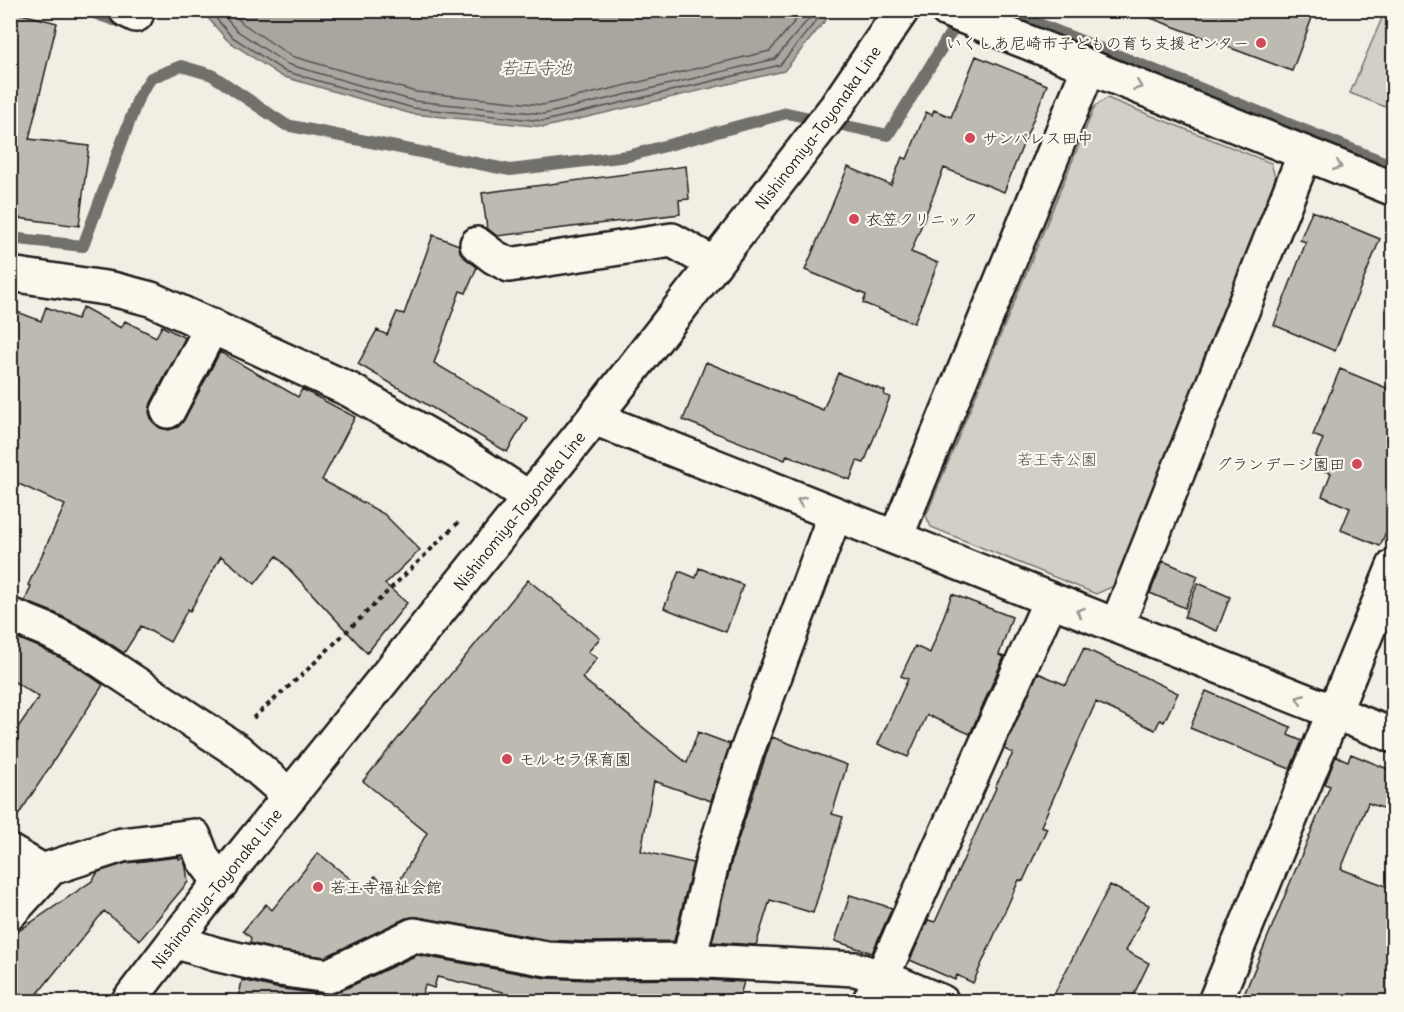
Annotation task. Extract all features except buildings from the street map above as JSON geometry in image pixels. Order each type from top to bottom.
[{"type":"street","points":[[126,10],[136,15],[138,10]]},
{"type":"street","name":"Nishinomiya-Toyonaka Line","points":[[128,1002],[220,883],[594,418],[827,119],[902,10]]},
{"type":"street","points":[[946,10],[1394,189]]},
{"type":"street","points":[[896,537],[1089,67]]},
{"type":"street","points":[[1117,625],[1305,153]]},
{"type":"street","points":[[477,244],[509,265],[672,240],[714,264]]},
{"type":"street","points":[[10,274],[112,289],[151,299],[350,390],[466,457],[529,498]]},
{"type":"street","points":[[168,411],[213,326]]},
{"type":"street","points":[[594,418],[1394,736]]},
{"type":"street","points":[[689,960],[715,850],[744,759],[835,514]]},
{"type":"street","points":[[1215,1002],[1394,566]]},
{"type":"street","points":[[875,989],[1050,601]]},
{"type":"street","points":[[10,615],[82,648],[228,744],[290,796]]},
{"type":"street","points":[[10,913],[51,868],[122,845],[194,836],[203,859],[220,883]]},
{"type":"street","points":[[10,852],[46,873]]},
{"type":"street","points":[[175,941],[214,954],[279,969],[328,976],[337,986],[414,935],[547,959],[689,960],[855,969],[875,989],[942,1002]]},
{"type":"path","points":[[228,744],[261,709],[304,673],[462,519]]},
{"type":"green space","points":[[1385,11],[1393,11],[1393,110],[1350,93]]},
{"type":"green space","name":"若王寺公園","points":[[1107,98],[1271,163],[1276,180],[1114,586],[1096,594],[931,527],[926,516],[1095,106]]},
{"type":"water","name":"若王寺池","points":[[202,11],[833,11],[784,71],[545,127],[412,114],[281,76],[227,40]]},
{"type":"waterway","points":[[86,10],[114,20]]},
{"type":"waterway","points":[[1004,10],[1394,166]]},
{"type":"waterway","points":[[10,238],[83,246],[139,96],[151,78],[181,66],[212,75],[286,125],[510,170],[628,156],[787,113],[888,135],[961,16]]},
{"type":"place","name":"いくしあ尼崎市子どもの育ち支援センター","points":[[1261,43]]},
{"type":"place","name":"サンパレス田中","points":[[970,138]]},
{"type":"place","name":"衣笠クリニック","points":[[854,219]]},
{"type":"place","name":"グランデージ園田","points":[[1357,464]]},
{"type":"place","name":"モルセラ保育園","points":[[507,759]]},
{"type":"place","name":"若王寺福祉会館","points":[[318,887]]}]
